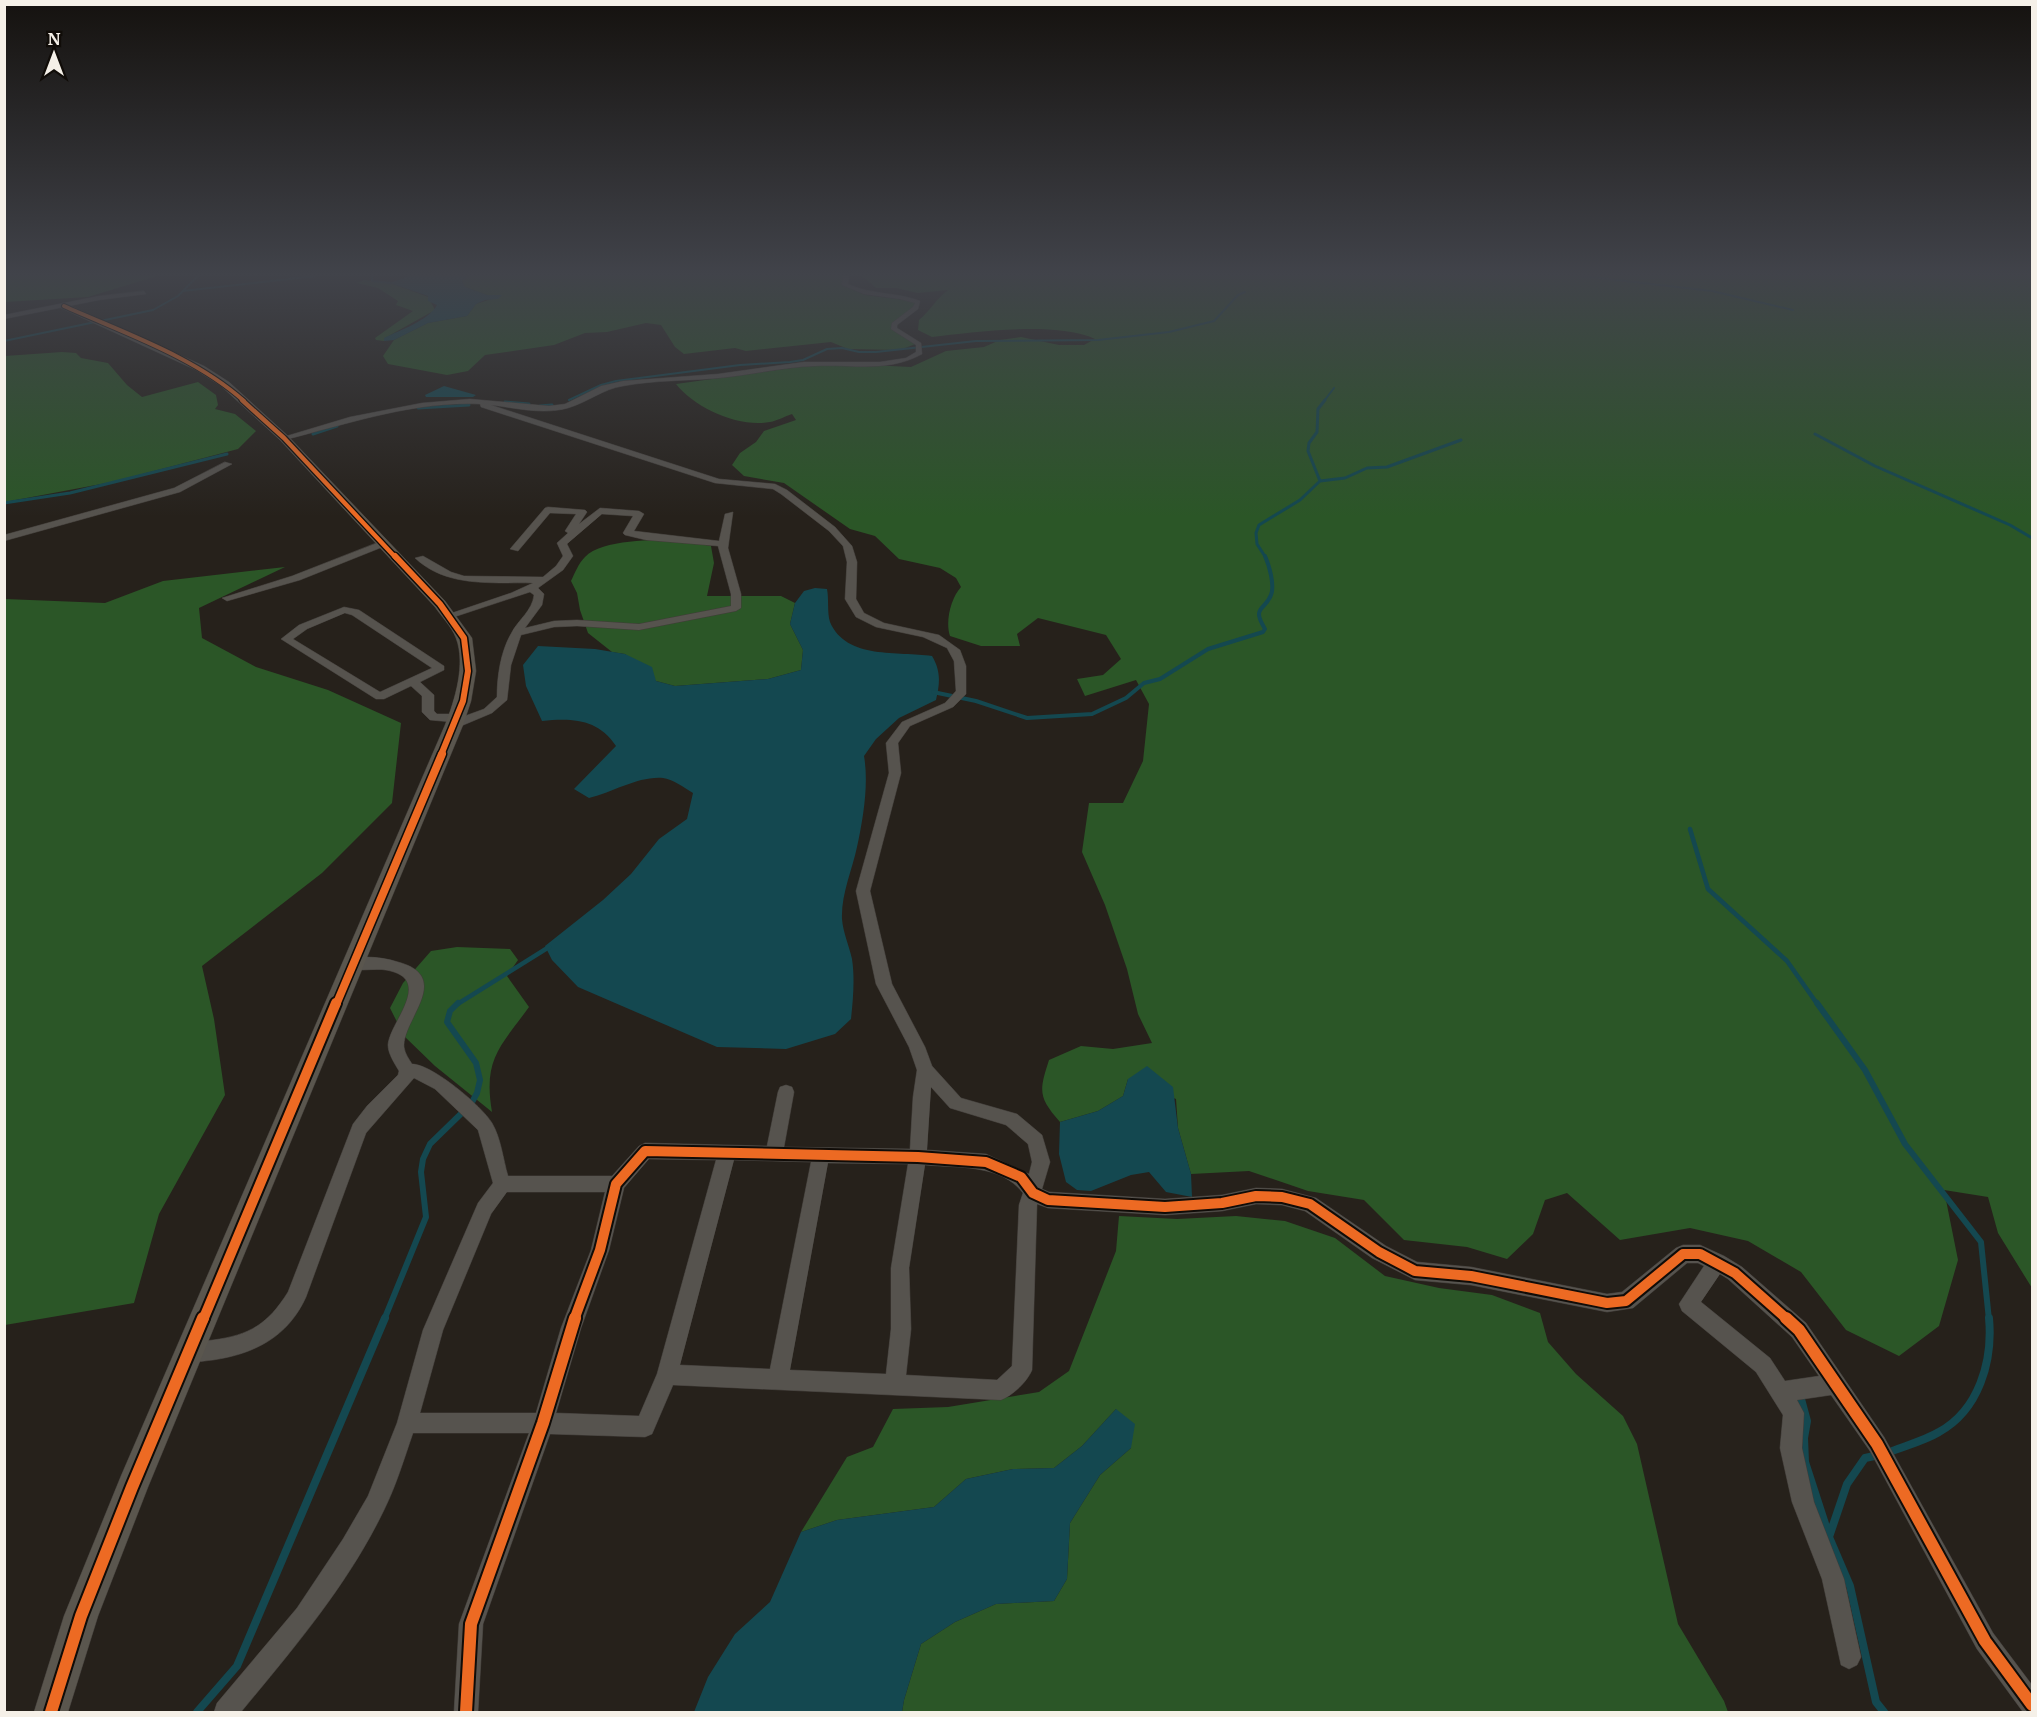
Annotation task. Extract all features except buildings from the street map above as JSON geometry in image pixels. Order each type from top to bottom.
[{"type":"street","points":[[51,1713],[81,1616],[132,1487],[455,721],[463,701],[468,671],[464,638],[440,604],[284,438],[225,384],[202,369],[174,356]]},
{"type":"street","points":[[284,438],[383,410],[443,402],[483,402],[530,408],[556,408],[580,400],[608,386],[633,382],[720,375],[806,363],[888,363],[907,360],[914,356]]},
{"type":"street","points":[[483,402],[484,405],[556,430],[718,481],[775,487],[784,492],[839,536],[847,547],[851,554],[849,591],[853,605],[861,616],[883,626],[919,632],[942,640],[957,652],[962,671],[962,692],[949,705],[906,724],[892,743],[895,772],[863,891],[884,984],[917,1047],[925,1070],[956,1103],[1011,1119],[1036,1140],[1041,1162],[1028,1205],[1022,1370],[1001,1390],[668,1375]]},
{"type":"street","points":[[4,538],[177,490],[228,464]]},
{"type":"street","points":[[515,549],[548,510],[582,512],[562,543]]},
{"type":"street","points":[[562,543],[600,511],[639,514],[628,533],[646,537],[723,544]]},
{"type":"street","points":[[516,633],[554,624],[577,623],[639,627],[736,609],[738,600],[727,569],[723,544],[730,514]]},
{"type":"street","points":[[227,598],[296,578],[382,543]]},
{"type":"street","points":[[448,616],[532,588],[565,563],[568,556],[562,543]]},
{"type":"street","points":[[420,558],[448,574],[463,579],[542,580]]},
{"type":"street","points":[[412,681],[428,696],[428,712],[434,717],[455,721],[488,711],[503,698],[502,677],[516,633],[539,602],[538,594],[532,588]]},
{"type":"street","points":[[344,610],[355,612],[440,668],[412,681],[380,697],[286,639],[303,627],[344,610]]},
{"type":"street","points":[[188,1353],[231,1348],[256,1340],[274,1329],[288,1313],[359,1129],[373,1111],[406,1078],[407,1071],[396,1049],[397,1036],[417,996],[414,978],[408,971],[397,966],[372,963],[352,964]]},
{"type":"street","points":[[895,1384],[901,1329],[900,1268],[918,1157],[921,1097],[925,1070]]},
{"type":"street","points":[[407,1071],[419,1071],[441,1084],[485,1126],[502,1184]]},
{"type":"street","points":[[774,1154],[786,1092]]},
{"type":"street","points":[[466,1713],[471,1624],[543,1423],[571,1329],[600,1250],[616,1184],[645,1151],[918,1157],[986,1162],[1021,1177],[1033,1193],[1048,1200],[1165,1207],[1222,1203],[1256,1196],[1282,1197],[1310,1204],[1379,1252],[1415,1271],[1471,1276],[1607,1303],[1626,1301],[1683,1254],[1700,1254],[1735,1273],[1799,1330],[1877,1444],[1985,1641],[2032,1705]]},
{"type":"street","points":[[407,1423],[543,1423],[645,1427],[668,1375],[727,1153]]},
{"type":"street","points":[[777,1379],[821,1154]]},
{"type":"street","points":[[502,1184],[616,1184]]},
{"type":"street","points":[[226,1713],[305,1616],[351,1547],[376,1503],[407,1423],[433,1330],[484,1209],[502,1184]]},
{"type":"street","points":[[1718,1262],[1689,1304],[1763,1365],[1794,1413],[1791,1448],[1803,1502],[1833,1579],[1849,1657]]},
{"type":"street","points":[[1782,1392],[1834,1384]]},
{"type":"green space","points":[[5,356],[79,356],[108,363],[127,385],[142,397],[198,382],[216,395],[218,405],[215,409],[235,414],[256,431],[238,449],[112,482],[5,502]]},
{"type":"green space","points":[[383,356],[484,356],[468,371],[447,375],[388,364]]},
{"type":"green space","points":[[935,356],[2032,356],[2032,1288],[1998,1233],[1988,1197],[1944,1190],[1958,1260],[1939,1326],[1899,1356],[1846,1330],[1801,1272],[1748,1241],[1690,1228],[1620,1240],[1567,1193],[1545,1200],[1533,1234],[1507,1259],[1467,1247],[1404,1240],[1364,1200],[1308,1191],[1249,1171],[1191,1174],[1178,1128],[1176,1099],[1128,1079],[1123,1096],[1098,1111],[1060,1122],[1044,1100],[1042,1093],[1043,1079],[1049,1060],[1081,1046],[1113,1049],[1152,1043],[1138,1014],[1127,969],[1105,905],[1082,852],[1089,803],[1123,803],[1143,761],[1149,704],[1136,680],[1085,696],[1077,679],[1103,675],[1121,659],[1106,635],[1038,618],[1017,634],[1020,646],[981,646],[950,636],[948,624],[950,610],[954,597],[961,587],[956,578],[940,568],[899,559],[875,536],[850,529],[784,483],[744,476],[732,465],[740,453],[756,442],[764,431],[796,420],[792,414],[773,421],[758,423],[732,419],[694,401],[676,384],[827,363],[911,367]]},
{"type":"green space","points":[[679,539],[711,546],[714,563],[707,596],[781,596],[795,603],[790,624],[803,650],[801,670],[768,679],[675,686],[656,681],[625,654],[612,652],[588,633],[577,593],[571,581],[585,557],[593,551],[616,544],[643,540]]},
{"type":"green space","points":[[285,567],[199,608],[202,638],[256,667],[328,690],[401,723],[392,803],[322,873],[202,966],[214,1019],[225,1095],[159,1214],[134,1303],[5,1325],[5,599],[105,603],[163,581]]},
{"type":"green space","points":[[457,947],[510,949],[518,960],[507,976],[529,1007],[502,1044],[492,1066],[490,1094],[492,1112],[435,1066],[404,1036],[390,1008],[403,983],[431,951]]},
{"type":"green space","points":[[1119,1216],[1177,1219],[1236,1216],[1285,1221],[1335,1238],[1385,1276],[1439,1288],[1492,1295],[1540,1313],[1548,1342],[1576,1374],[1623,1416],[1637,1444],[1678,1624],[1724,1701],[1728,1712],[902,1712],[921,1644],[955,1622],[996,1604],[1054,1601],[1067,1579],[1070,1523],[1100,1475],[1131,1448],[1116,1409],[1082,1446],[1054,1468],[1013,1469],[966,1479],[934,1507],[837,1520],[801,1532],[847,1457],[873,1447],[893,1409],[948,1407],[1039,1392],[1069,1371],[1116,1251]]},
{"type":"water","points":[[444,386],[476,395],[473,397],[426,397],[425,395]]},
{"type":"water","points":[[815,588],[827,589],[830,622],[848,643],[875,651],[932,656],[939,683],[936,700],[899,718],[876,739],[864,756],[866,790],[863,813],[842,910],[853,967],[851,1019],[835,1034],[786,1049],[717,1047],[578,987],[552,960],[545,946],[603,900],[631,874],[659,839],[687,819],[693,793],[663,778],[644,779],[589,798],[574,789],[616,746],[609,737],[593,725],[574,720],[542,721],[526,686],[523,665],[538,646],[595,649],[625,654],[652,667],[656,681],[675,686],[768,679],[801,670],[803,650],[790,624],[795,603],[804,591]]},
{"type":"water","points":[[1147,1066],[1173,1087],[1178,1128],[1191,1174],[1192,1197],[1166,1192],[1149,1172],[1131,1175],[1091,1191],[1077,1190],[1066,1182],[1059,1154],[1060,1122],[1098,1111],[1123,1096],[1128,1079]]},
{"type":"water","points":[[1116,1409],[1135,1424],[1131,1448],[1100,1475],[1070,1523],[1067,1579],[1054,1601],[996,1604],[955,1622],[921,1644],[902,1712],[694,1712],[708,1677],[735,1634],[770,1602],[801,1532],[837,1520],[934,1507],[966,1479],[1013,1469],[1054,1468],[1082,1446]]},
{"type":"waterway","points":[[569,400],[601,385],[616,381],[740,365],[790,362],[811,356]]},
{"type":"waterway","points":[[1324,401],[1334,388]]},
{"type":"waterway","points":[[1320,481],[1308,451],[1309,443],[1317,432],[1318,409],[1325,400]]},
{"type":"waterway","points":[[505,402],[529,404]]},
{"type":"waterway","points":[[418,408],[469,405]]},
{"type":"waterway","points":[[540,406],[552,405]]},
{"type":"waterway","points":[[313,434],[337,426]]},
{"type":"waterway","points":[[1815,434],[1875,466],[2010,525],[2032,538]]},
{"type":"waterway","points":[[1320,481],[1345,478],[1367,468],[1387,467],[1461,440]]},
{"type":"waterway","points":[[4,503],[70,493],[227,454]]},
{"type":"waterway","points":[[1265,557],[1257,544],[1256,533],[1259,525],[1300,500],[1320,481]]},
{"type":"waterway","points":[[933,692],[976,701],[1027,718],[1092,714],[1126,698],[1144,683],[1160,679],[1208,649],[1263,632],[1265,629],[1259,612],[1271,595],[1272,586],[1265,557]]},
{"type":"waterway","points":[[1690,829],[1708,889],[1787,961],[1818,1005]]},
{"type":"waterway","points":[[456,1005],[549,947]]},
{"type":"waterway","points":[[1817,1003],[1865,1070],[1905,1144],[1981,1242],[1989,1320]]},
{"type":"waterway","points":[[384,1320],[426,1217],[421,1172],[423,1159],[430,1144],[471,1104],[480,1080],[476,1063],[447,1022],[450,1011],[456,1005]]},
{"type":"waterway","points":[[197,1712],[237,1666],[385,1318]]},
{"type":"waterway","points":[[1887,1453],[1939,1432],[1953,1423],[1964,1411],[1981,1383],[1988,1351],[1989,1318]]},
{"type":"waterway","points":[[1801,1399],[1807,1421],[1804,1438],[1805,1462],[1829,1536]]},
{"type":"waterway","points":[[1879,1455],[1865,1458],[1847,1484],[1829,1537],[1850,1586],[1876,1702],[1884,1712]]},
{"type":"cycle path","points":[[51,1712],[81,1616],[132,1487],[454,725],[463,701],[468,671],[464,638],[440,604],[284,438],[225,384],[200,368],[174,356]]},
{"type":"cycle path","points":[[466,1712],[471,1624],[543,1423],[571,1328],[600,1250],[616,1184],[645,1151],[918,1157],[986,1162],[1021,1177],[1033,1193],[1048,1200],[1165,1207],[1222,1203],[1256,1196],[1282,1197],[1310,1204],[1379,1252],[1415,1271],[1471,1276],[1607,1303],[1626,1301],[1683,1254],[1700,1254],[1735,1273],[1799,1330],[1877,1444],[1985,1641],[2032,1705]]}]
